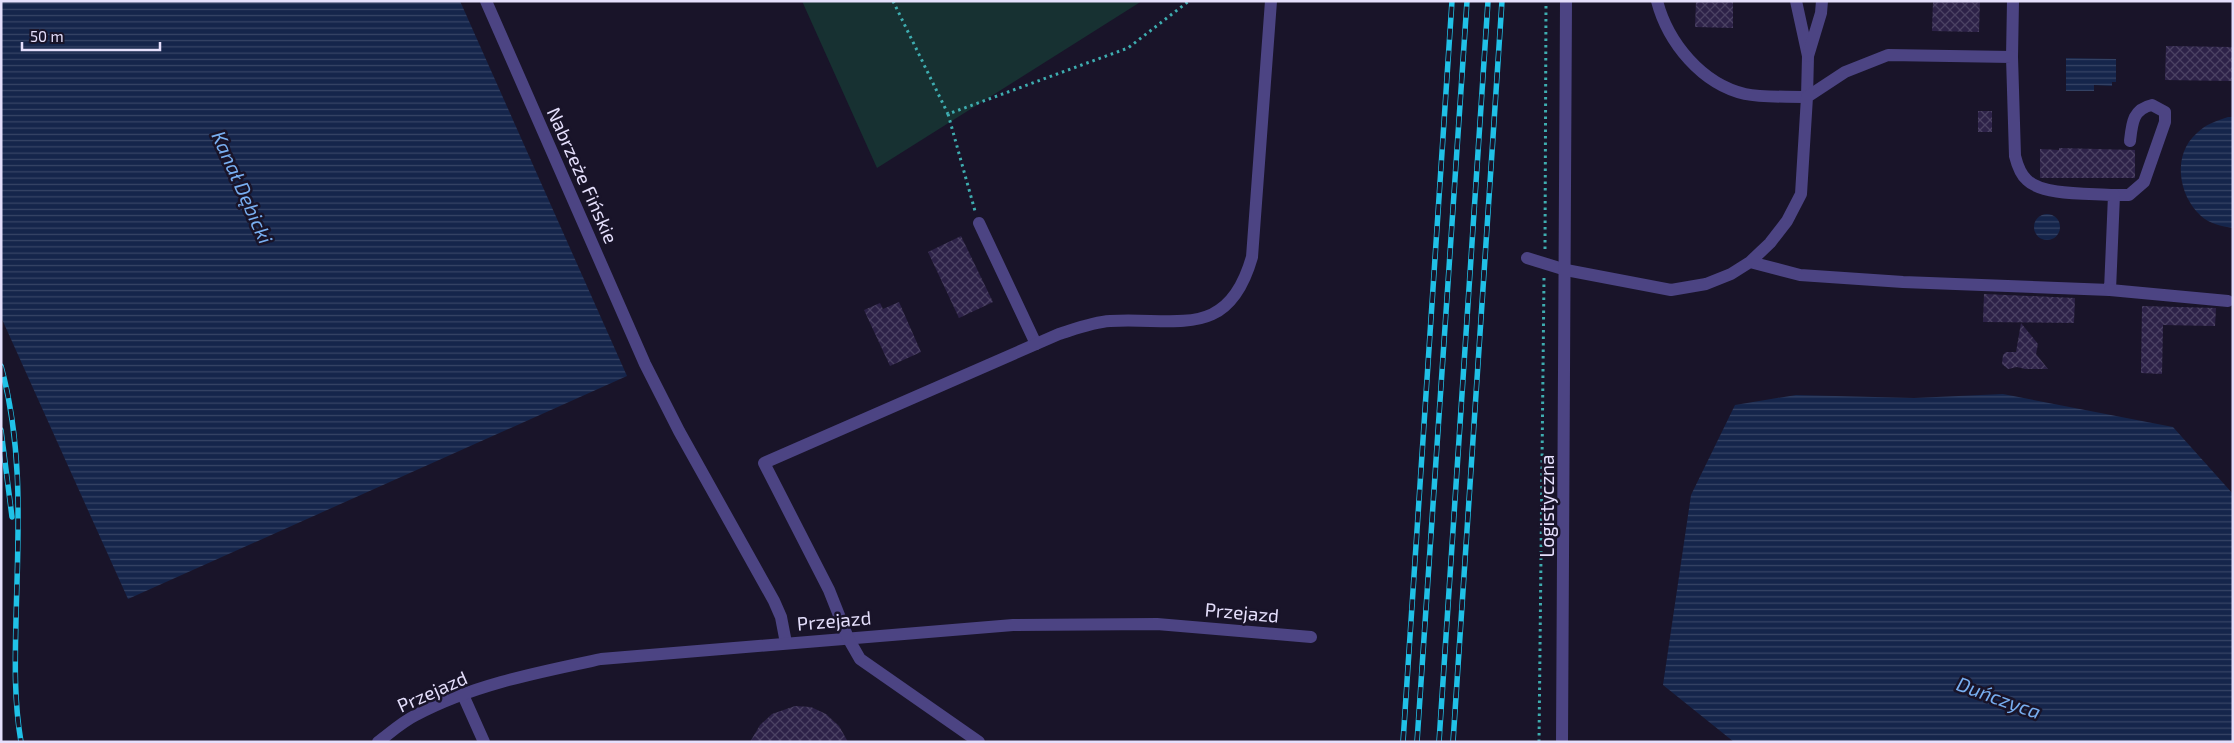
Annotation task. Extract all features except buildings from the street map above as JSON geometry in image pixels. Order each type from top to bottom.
[{"type":"street","name":"Nabrzeże Fińskie","points":[[486,1],[645,364],[679,431],[774,601],[781,617],[786,644]]},
{"type":"street","points":[[979,742],[860,659],[848,638],[829,590],[764,463],[1058,334],[1110,321],[1169,323],[1195,320],[1212,315],[1225,306],[1238,292],[1252,257],[1271,1]]},
{"type":"street","name":"Logistyczna","points":[[1562,742],[1566,1]]},
{"type":"street","points":[[1657,1],[1673,38],[1694,65],[1707,77],[1746,94],[1806,96],[1845,72],[1869,60],[1888,55],[2012,57]]},
{"type":"street","points":[[1796,1],[1808,56]]},
{"type":"street","points":[[1527,258],[1566,270],[1671,290],[1706,284],[1731,274],[1750,262],[1770,243],[1787,221],[1801,194],[1808,56],[1821,13],[1822,1]]},
{"type":"street","points":[[2013,1],[2012,57],[2015,156],[2019,170],[2027,180],[2041,189],[2129,195],[2144,182],[2165,122],[2165,112],[2152,105],[2142,108],[2134,115],[2130,141]]},
{"type":"street","points":[[2110,290],[2114,195]]},
{"type":"street","points":[[979,223],[1036,344]]},
{"type":"street","points":[[1750,262],[1800,275],[1903,282],[2110,290],[2228,301]]},
{"type":"street","name":"Przejazd","points":[[378,742],[414,716],[462,695],[563,667],[601,660],[1012,625],[1078,623],[1157,624],[1310,637]]},
{"type":"street","points":[[462,695],[484,742]]},
{"type":"path","points":[[893,1],[948,114],[979,223]]},
{"type":"path","points":[[948,114],[1128,48],[1189,1]]},
{"type":"path","points":[[1539,742],[1546,1]]},
{"type":"green space","points":[[802,1],[1142,1],[877,168]]},
{"type":"water","name":"Kanał Dębicki","points":[[1,1],[460,1],[627,376],[128,599],[1,317]]},
{"type":"water","points":[[2066,58],[2116,59],[2116,82],[2112,82],[2112,86],[2094,85],[2094,91],[2066,91]]},
{"type":"water","points":[[2228,117],[2233,117],[2233,228],[2212,223],[2201,216],[2187,197],[2181,174],[2181,163],[2189,142],[2204,127]]},
{"type":"water","points":[[2047,214],[2056,218],[2060,227],[2056,236],[2047,240],[2038,236],[2034,227],[2038,218]]},
{"type":"water","name":"Duńczyca","points":[[2003,394],[2173,427],[2233,494],[2233,742],[1734,742],[1663,685],[1691,495],[1735,405],[1796,395],[1914,398]]},
{"type":"railway","points":[[1403,742],[1452,1]]},
{"type":"railway","points":[[1417,742],[1467,1]]},
{"type":"railway","points":[[1439,742],[1488,1]]},
{"type":"railway","points":[[1453,742],[1502,1]]},
{"type":"railway","points":[[1,366],[13,429],[18,492],[15,681],[21,742]]},
{"type":"railway","points":[[1,430],[12,517]]}]
